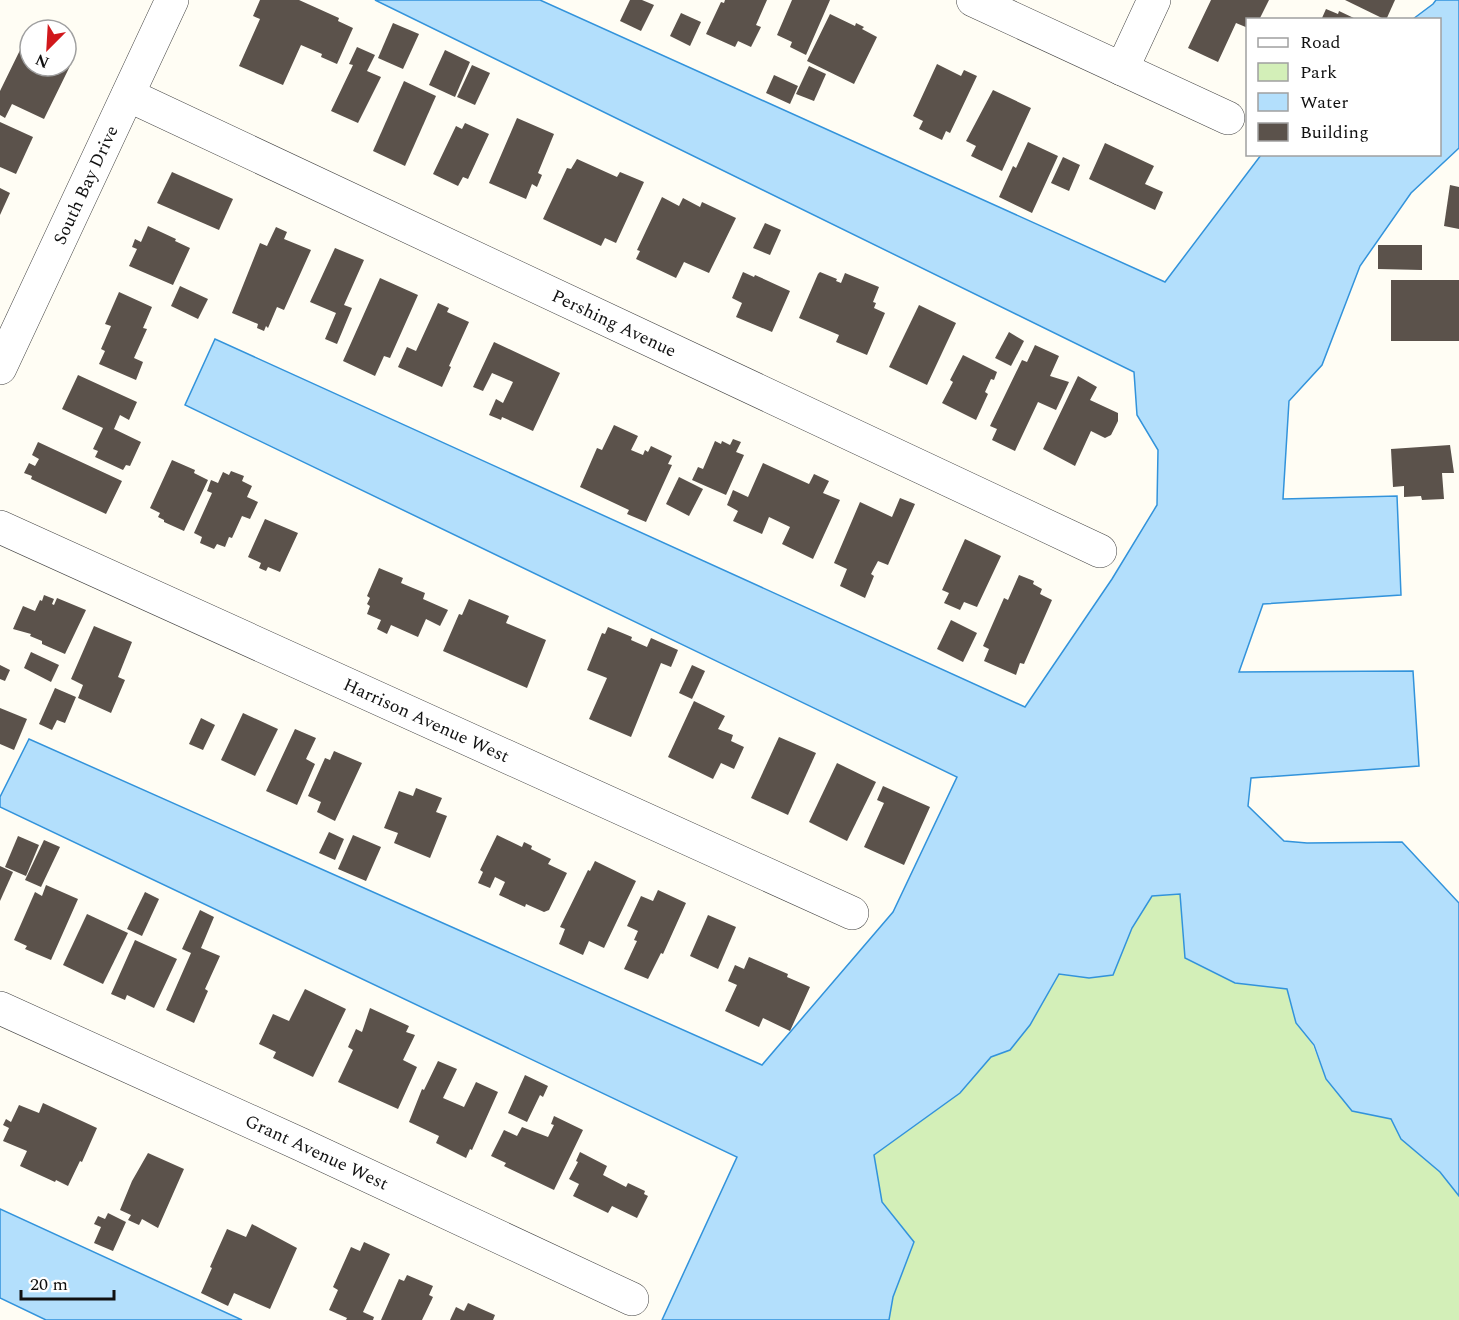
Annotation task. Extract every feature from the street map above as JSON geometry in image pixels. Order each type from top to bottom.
[{"type":"street","name":"South Bay Drive","points":[[0,368],[172,0]]},
{"type":"street","points":[[973,0],[1228,118]]},
{"type":"street","points":[[1122,69],[1154,0]]},
{"type":"street","name":"Pershing Avenue","points":[[128,95],[1100,551]]},
{"type":"street","name":"Harrison Avenue West","points":[[0,527],[852,913]]},
{"type":"street","name":"Grant Avenue West","points":[[0,1008],[300,1144],[632,1299]]},
{"type":"green space","points":[[1180,893],[1235,983],[1287,988],[1296,1023],[1312,1043],[1326,1079],[1352,1111],[1391,1119],[1401,1139],[1440,1172],[1459,1196],[1459,1320],[889,1320],[893,1297],[914,1242],[882,1202],[874,1155],[960,1093],[991,1057],[1010,1050],[1030,1025],[1059,974],[1089,978],[1113,975],[1132,928],[1152,896]]},
{"type":"water","points":[[375,0],[540,0],[1165,282],[1260,156],[1441,156],[1441,18],[1414,18],[1436,0],[1459,0],[1459,148],[1411,193],[1360,266],[1322,365],[1289,401],[1283,499],[1397,496],[1401,595],[1263,604],[1239,672],[1413,671],[1419,766],[1251,778],[1248,806],[1284,841],[1307,843],[1402,842],[1459,903],[1459,1196],[1440,1172],[1401,1139],[1391,1119],[1352,1111],[1326,1079],[1314,1045],[1296,1023],[1287,989],[1235,983],[1185,958],[1180,894],[1152,896],[1132,928],[1113,975],[1089,978],[1059,974],[1030,1025],[1010,1050],[991,1057],[960,1093],[874,1155],[882,1202],[914,1242],[893,1297],[889,1320],[662,1320],[737,1157],[0,807],[0,797],[29,739],[762,1065],[893,912],[957,777],[185,405],[215,339],[1025,707],[1112,579],[1157,505],[1158,450],[1137,415],[1134,372]]},
{"type":"water","points":[[0,1209],[242,1320],[46,1320],[0,1298]]},
{"type":"building","points":[[260,0],[299,0],[339,18],[338,21],[353,28],[337,64],[321,57],[322,54],[301,45],[283,85],[239,66],[260,19],[253,16]]},
{"type":"building","points":[[630,0],[642,0],[654,5],[641,31],[620,21]]},
{"type":"building","points":[[725,0],[767,0],[756,25],[761,27],[751,47],[738,41],[735,47],[706,34],[721,2],[724,3]]},
{"type":"building","points":[[792,0],[830,0],[806,55],[790,47],[792,42],[777,35]]},
{"type":"building","points":[[1211,0],[1269,0],[1260,18],[1246,18],[1246,27],[1236,23],[1218,62],[1188,48]]},
{"type":"building","points":[[1345,0],[1395,0],[1387,18],[1382,18]]},
{"type":"building","points":[[1326,9],[1338,14],[1339,11],[1354,18],[1322,18]]},
{"type":"building","points":[[681,13],[701,22],[690,46],[670,36]]},
{"type":"building","points":[[830,14],[855,26],[856,23],[877,37],[854,84],[807,61]]},
{"type":"building","points":[[393,23],[419,34],[403,69],[378,58]]},
{"type":"building","points":[[357,47],[375,55],[367,71],[381,77],[358,123],[331,111],[353,65],[349,64]]},
{"type":"building","points":[[445,50],[470,62],[455,97],[429,85]]},
{"type":"building","points":[[18,54],[18,78],[64,78],[44,119],[12,104],[5,118],[0,115],[0,91]]},
{"type":"building","points":[[937,64],[961,76],[964,70],[977,76],[950,133],[946,131],[942,140],[919,129],[923,121],[913,116]]},
{"type":"building","points":[[472,65],[490,73],[475,105],[457,97]]},
{"type":"building","points":[[809,66],[826,74],[814,101],[796,94]]},
{"type":"building","points":[[774,75],[798,86],[790,104],[766,93]]},
{"type":"building","points":[[404,81],[436,96],[405,166],[373,151]]},
{"type":"building","points":[[993,90],[1031,108],[1002,171],[971,156],[976,146],[966,141]]},
{"type":"building","points":[[517,118],[554,134],[538,173],[542,175],[537,187],[532,184],[526,199],[489,183]]},
{"type":"building","points":[[0,122],[33,137],[16,174],[0,167]]},
{"type":"building","points":[[465,123],[489,134],[468,179],[463,177],[458,186],[433,174],[456,126],[462,129]]},
{"type":"building","points":[[1028,142],[1058,156],[1032,213],[999,197],[1013,166],[1016,168]]},
{"type":"building","points":[[1105,143],[1154,166],[1145,184],[1163,192],[1155,210],[1089,179]]},
{"type":"building","points":[[1063,157],[1080,165],[1069,191],[1051,183]]},
{"type":"building","points":[[577,159],[617,177],[620,172],[644,182],[616,243],[605,238],[601,246],[543,219],[567,168],[571,169]]},
{"type":"building","points":[[172,172],[233,199],[219,230],[157,203]]},
{"type":"building","points":[[1450,185],[1459,187],[1459,229],[1444,226]]},
{"type":"building","points":[[0,188],[10,193],[0,215]]},
{"type":"building","points":[[662,197],[679,206],[683,198],[700,207],[702,202],[736,218],[709,273],[684,262],[676,278],[636,259],[640,251],[637,250]]},
{"type":"building","points":[[765,223],[781,230],[770,255],[753,248]]},
{"type":"building","points":[[148,226],[190,248],[173,285],[129,266],[137,249],[132,247],[135,239],[141,242]]},
{"type":"building","points":[[276,227],[287,232],[284,239],[311,250],[284,310],[277,307],[268,328],[266,326],[264,331],[257,328],[258,324],[232,313],[260,243],[267,246]]},
{"type":"building","points":[[1378,245],[1422,245],[1422,270],[1378,269]]},
{"type":"building","points":[[335,248],[364,260],[344,305],[352,308],[337,344],[325,339],[336,313],[310,302]]},
{"type":"building","points":[[743,272],[790,291],[772,332],[736,317],[742,303],[732,298]]},
{"type":"building","points":[[820,272],[841,283],[845,273],[879,287],[873,302],[876,303],[874,308],[885,313],[867,355],[836,342],[839,335],[799,318]]},
{"type":"building","points":[[380,278],[418,295],[390,358],[384,356],[375,376],[343,361]]},
{"type":"building","points":[[1391,280],[1459,280],[1459,341],[1391,341]]},
{"type":"building","points":[[180,286],[208,299],[198,319],[171,306]]},
{"type":"building","points":[[119,292],[152,307],[143,328],[147,329],[134,358],[143,362],[136,380],[99,364],[105,351],[101,349],[111,326],[105,324]]},
{"type":"building","points":[[438,303],[449,308],[447,312],[469,322],[442,387],[398,367],[407,347],[416,351]]},
{"type":"building","points":[[919,305],[956,323],[927,385],[889,367]]},
{"type":"building","points":[[1009,332],[1024,341],[1011,366],[995,358]]},
{"type":"building","points":[[494,342],[560,373],[533,431],[502,417],[501,420],[489,415],[496,399],[503,403],[513,382],[492,373],[483,391],[473,387]]},
{"type":"building","points":[[1035,345],[1059,356],[1050,376],[1069,382],[1056,410],[1038,402],[1015,451],[992,440],[997,429],[990,426],[1022,360],[1027,362]]},
{"type":"building","points":[[963,355],[997,372],[985,392],[988,394],[976,420],[942,403],[953,382],[950,380]]},
{"type":"building","points":[[78,375],[137,402],[129,420],[120,415],[114,429],[141,442],[130,466],[126,465],[123,470],[95,457],[98,451],[93,449],[103,428],[62,409]]},
{"type":"building","points":[[1078,376],[1097,387],[1090,400],[1118,413],[1118,421],[1111,435],[1105,438],[1091,431],[1075,466],[1043,449]]},
{"type":"building","points":[[614,425],[638,436],[631,450],[643,455],[645,450],[648,452],[651,446],[672,456],[668,464],[672,465],[646,522],[627,514],[629,510],[580,487],[597,448],[602,450]]},
{"type":"building","points":[[733,439],[741,442],[736,452],[744,455],[726,495],[692,480],[698,467],[703,469],[715,441],[721,444],[722,441],[730,445]]},
{"type":"building","points":[[38,442],[122,481],[106,514],[31,479],[32,476],[24,473],[29,463],[35,466],[39,459],[32,455]]},
{"type":"building","points":[[1450,445],[1454,473],[1442,473],[1444,499],[1422,500],[1421,496],[1404,497],[1404,486],[1393,487],[1391,449]]},
{"type":"building","points":[[172,460],[195,470],[194,473],[208,480],[184,531],[164,522],[158,517],[160,513],[150,508]]},
{"type":"building","points":[[763,463],[809,484],[814,474],[829,481],[823,493],[840,500],[813,559],[782,544],[790,527],[769,517],[762,534],[733,521],[738,511],[727,505],[733,490],[748,497]]},
{"type":"building","points":[[231,471],[244,476],[242,481],[252,486],[247,497],[258,502],[250,519],[242,516],[232,538],[229,537],[225,547],[217,544],[214,549],[200,543],[202,537],[194,533],[212,493],[207,491],[211,480],[218,483],[223,472],[229,475]]},
{"type":"building","points":[[679,477],[703,489],[689,516],[666,504]]},
{"type":"building","points":[[900,498],[915,504],[888,565],[878,561],[871,574],[874,576],[865,598],[840,586],[847,569],[834,563],[860,502],[892,517]]},
{"type":"building","points":[[265,519],[298,533],[280,572],[268,567],[266,571],[259,568],[261,563],[248,557]]},
{"type":"building","points":[[965,539],[1001,556],[977,607],[964,602],[960,610],[944,603],[949,593],[942,590]]},
{"type":"building","points":[[379,568],[403,578],[401,583],[425,593],[423,599],[448,610],[440,626],[426,619],[418,637],[391,625],[387,634],[377,629],[381,620],[367,614],[370,606],[367,604],[370,598],[367,596]]},
{"type":"building","points":[[1019,575],[1034,581],[1033,584],[1042,589],[1040,594],[1052,600],[1024,664],[1020,663],[1016,675],[984,661],[989,649],[983,646],[1004,598],[1008,600]]},
{"type":"building","points":[[44,595],[54,599],[52,604],[54,605],[57,598],[86,610],[65,654],[42,644],[42,641],[30,636],[31,634],[13,629],[23,606],[35,611]]},
{"type":"building","points":[[469,599],[509,616],[506,623],[546,640],[527,688],[443,651],[459,614],[462,615]]},
{"type":"building","points":[[951,620],[977,633],[963,662],[937,649]]},
{"type":"building","points":[[94,626],[132,642],[118,677],[125,680],[111,713],[78,698],[83,685],[71,679]]},
{"type":"building","points":[[608,627],[632,637],[631,640],[647,647],[651,638],[678,650],[671,667],[661,663],[631,737],[589,719],[607,678],[587,670],[602,633],[605,634]]},
{"type":"building","points":[[31,652],[59,665],[51,682],[24,668]]},
{"type":"building","points":[[0,665],[10,670],[5,681],[0,679]]},
{"type":"building","points":[[692,665],[705,671],[692,699],[679,693]]},
{"type":"building","points":[[55,688],[76,697],[65,723],[57,720],[52,730],[39,724]]},
{"type":"building","points":[[694,701],[725,716],[718,729],[733,735],[731,741],[744,747],[734,769],[721,763],[713,779],[668,757]]},
{"type":"building","points":[[0,708],[27,719],[14,750],[0,744]]},
{"type":"building","points":[[243,713],[278,729],[255,776],[221,760]]},
{"type":"building","points":[[201,718],[215,725],[203,750],[189,744]]},
{"type":"building","points":[[295,729],[316,738],[306,759],[315,764],[297,805],[266,791]]},
{"type":"building","points":[[779,737],[816,753],[788,815],[751,798]]},
{"type":"building","points":[[334,751],[362,763],[335,821],[317,812],[321,802],[308,796],[325,758],[330,760]]},
{"type":"building","points":[[837,763],[876,782],[847,841],[809,822]]},
{"type":"building","points":[[883,786],[930,807],[904,865],[864,847],[884,803],[877,800]]},
{"type":"building","points":[[416,788],[442,798],[436,812],[447,816],[430,858],[394,843],[398,833],[384,828],[399,791],[413,796]]},
{"type":"building","points":[[329,832],[344,839],[335,860],[319,853]]},
{"type":"building","points":[[353,835],[381,847],[366,881],[338,869]]},
{"type":"building","points":[[497,835],[522,847],[524,842],[532,846],[531,849],[551,859],[548,864],[567,873],[549,910],[544,912],[526,904],[525,907],[499,895],[505,882],[495,877],[490,888],[478,883],[483,872],[480,870]]},
{"type":"building","points":[[18,836],[39,845],[26,876],[5,867]]},
{"type":"building","points":[[44,840],[60,847],[41,887],[25,880]]},
{"type":"building","points":[[595,861],[636,881],[604,948],[589,941],[583,955],[559,944],[565,929],[560,927],[588,870],[590,871]]},
{"type":"building","points":[[0,866],[13,872],[0,901]]},
{"type":"building","points":[[46,885],[78,899],[51,960],[25,949],[27,946],[14,940],[35,892],[42,896]]},
{"type":"building","points":[[658,890],[686,903],[663,954],[661,953],[648,979],[624,969],[637,941],[634,940],[638,931],[627,926],[641,896],[653,901]]},
{"type":"building","points":[[145,892],[159,899],[142,936],[127,929]]},
{"type":"building","points":[[200,910],[214,917],[201,948],[220,956],[205,989],[208,991],[194,1023],[166,1010],[191,953],[182,949]]},
{"type":"building","points":[[87,914],[128,933],[103,984],[63,965]]},
{"type":"building","points":[[708,915],[736,927],[718,969],[690,956]]},
{"type":"building","points":[[135,940],[177,959],[154,1008],[127,995],[125,1000],[111,994]]},
{"type":"building","points":[[749,957],[788,974],[787,977],[810,987],[790,1031],[763,1018],[759,1027],[725,1011],[737,985],[728,981],[735,965],[744,969]]},
{"type":"building","points":[[305,989],[346,1009],[313,1077],[273,1058],[276,1052],[259,1044],[273,1014],[289,1021]]},
{"type":"building","points":[[370,1008],[409,1026],[406,1032],[415,1035],[403,1060],[417,1067],[398,1109],[338,1082],[353,1050],[348,1047],[356,1029],[362,1032]]},
{"type":"building","points":[[438,1061],[457,1069],[443,1098],[464,1107],[476,1082],[498,1092],[472,1150],[470,1149],[466,1158],[436,1143],[439,1136],[409,1122],[422,1089],[424,1090]]},
{"type":"building","points":[[525,1075],[548,1086],[543,1097],[540,1095],[527,1122],[508,1113]]},
{"type":"building","points":[[43,1103],[97,1128],[68,1186],[20,1166],[27,1151],[3,1141],[9,1128],[3,1125],[6,1119],[11,1122],[19,1105],[39,1113]]},
{"type":"building","points":[[554,1116],[583,1130],[554,1190],[504,1166],[506,1163],[491,1156],[504,1130],[517,1136],[522,1127],[548,1137],[554,1125],[551,1124]]},
{"type":"building","points":[[580,1152],[607,1166],[603,1175],[626,1187],[628,1183],[645,1191],[644,1194],[648,1196],[637,1218],[612,1206],[608,1213],[573,1196],[579,1184],[569,1179],[578,1162],[576,1161]]},
{"type":"building","points":[[148,1153],[184,1169],[158,1228],[142,1219],[139,1225],[128,1220],[131,1215],[120,1210],[132,1181]]},
{"type":"building","points":[[108,1213],[126,1222],[113,1251],[94,1243],[101,1227],[94,1224],[98,1216],[105,1219]]},
{"type":"building","points":[[252,1224],[297,1248],[270,1309],[234,1293],[228,1306],[201,1293],[227,1229],[246,1237]]},
{"type":"building","points":[[364,1242],[390,1254],[363,1312],[374,1317],[373,1320],[346,1320],[347,1318],[329,1310],[338,1290],[333,1287],[351,1247],[360,1251]]},
{"type":"building","points":[[407,1275],[433,1286],[429,1295],[433,1297],[422,1320],[381,1320],[399,1279],[404,1281]]},
{"type":"building","points":[[468,1303],[495,1315],[493,1320],[450,1320],[456,1307],[464,1311]]}]
